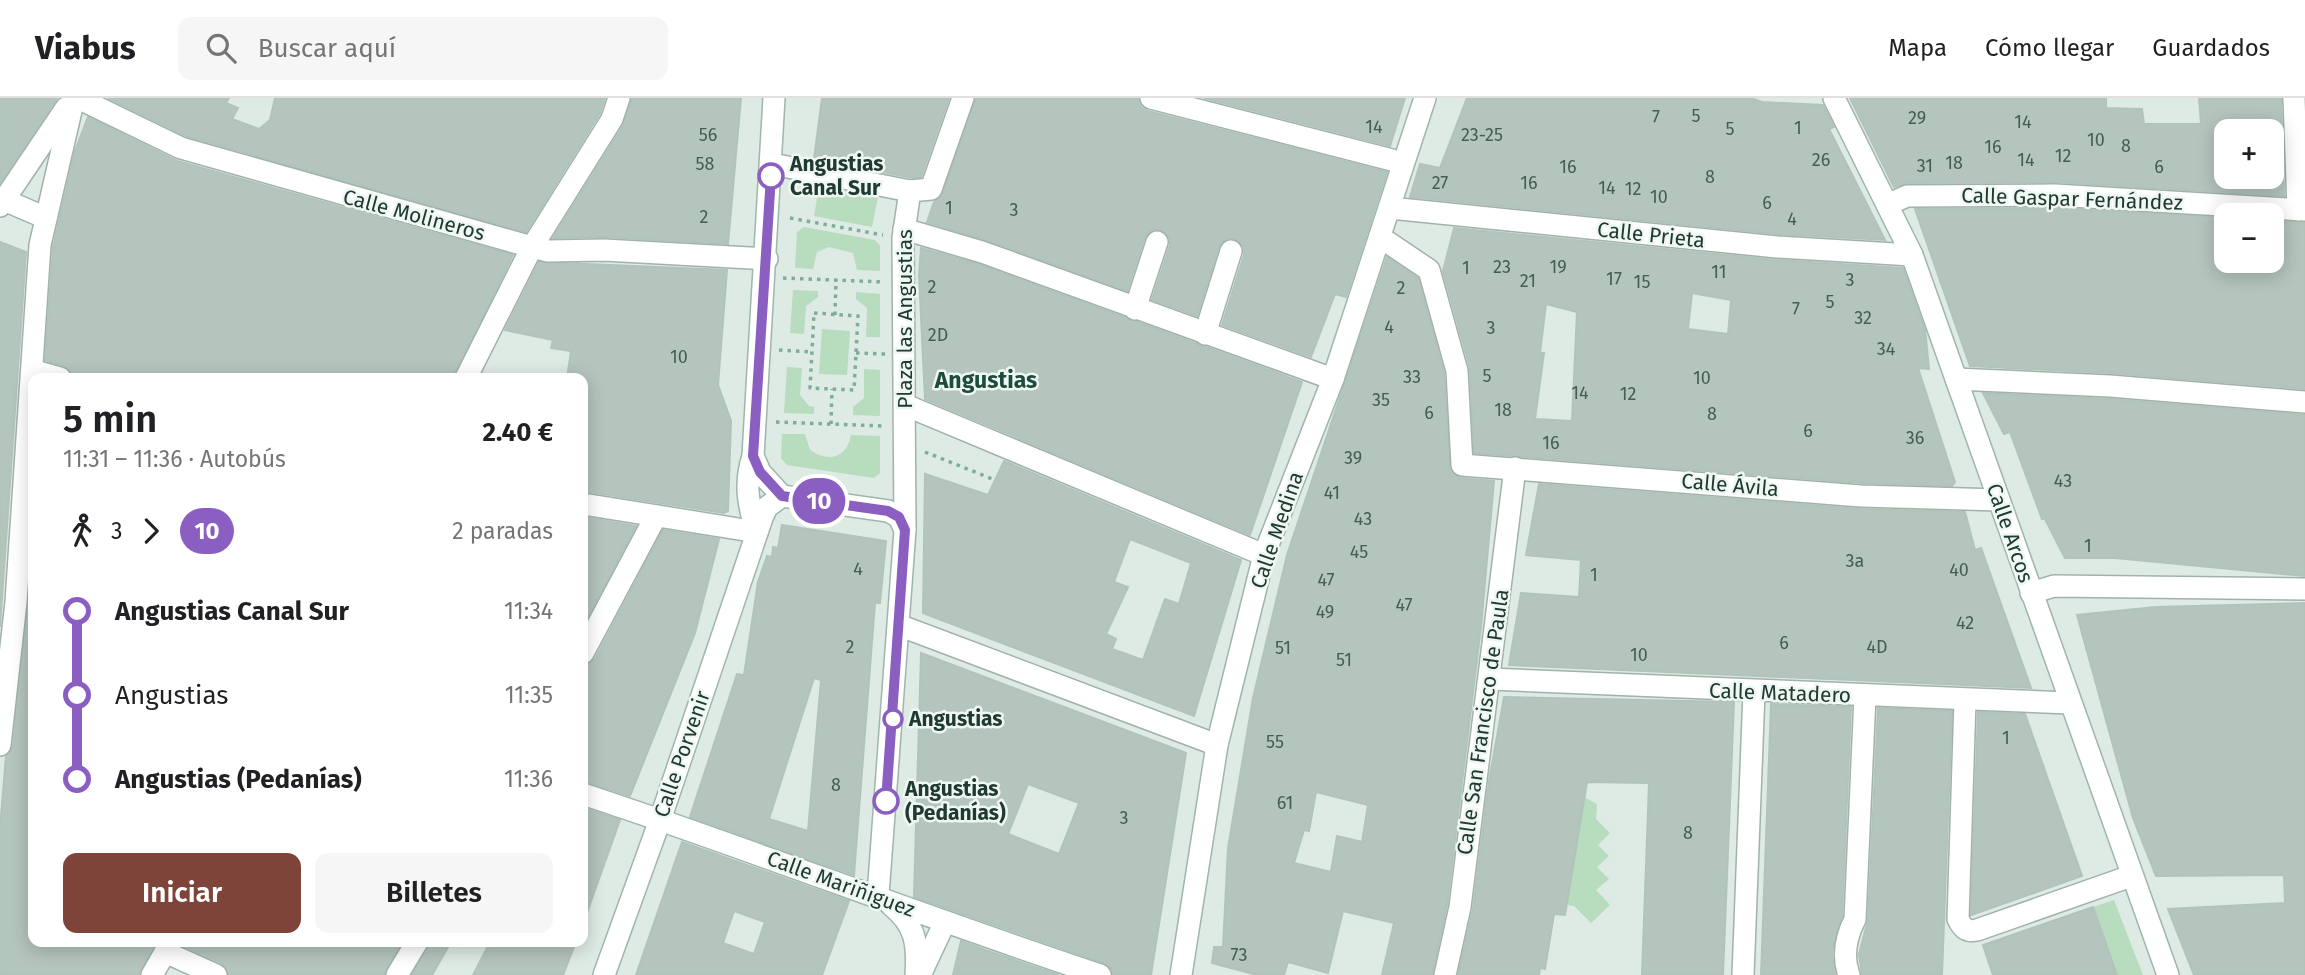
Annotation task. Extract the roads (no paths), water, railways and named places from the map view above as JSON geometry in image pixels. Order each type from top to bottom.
[{"type":"street","points":[[46,218],[2,203],[75,98]]},
{"type":"street","points":[[32,373],[40,256],[46,218],[75,98]]},
{"type":"street","name":"Calle Molineros","points":[[75,98],[181,148],[548,251],[604,250],[767,260]]},
{"type":"street","points":[[469,373],[532,247],[612,120],[619,98]]},
{"type":"street","points":[[588,505],[757,532],[747,502],[748,472],[753,456],[767,260],[774,98]]},
{"type":"street","points":[[772,164],[910,191],[931,189],[964,98]]},
{"type":"street","points":[[1151,98],[1392,160]]},
{"type":"street","name":"Calle Medina","points":[[1181,975],[1217,745],[1264,555],[1332,379],[1425,98]]},
{"type":"street","name":"Calle Arcos","points":[[1834,98],[1912,255],[2130,876],[2168,975]]},
{"type":"street","points":[[2294,98],[2302,210]]},
{"type":"street","name":"Plaza las Angustias","points":[[878,895],[901,626],[905,530],[903,234],[910,191]]},
{"type":"street","name":"Calle Gaspar Fernández","points":[[1889,204],[1908,196],[2055,195],[2302,210]]},
{"type":"street","name":"Calle Prieta","points":[[1390,208],[1777,247],[1912,255]]},
{"type":"street","points":[[903,234],[982,251],[1332,379]]},
{"type":"street","name":"Calle Ávila","points":[[1380,237],[1429,270],[1457,371],[1462,465],[1861,496],[1999,500]]},
{"type":"street","points":[[1135,309],[1157,242]]},
{"type":"street","points":[[1205,334],[1231,251]]},
{"type":"street","points":[[32,370],[43,373]]},
{"type":"street","points":[[1956,379],[2110,386],[2305,402]]},
{"type":"street","points":[[0,746],[2,700],[25,604],[9,568],[28,404]]},
{"type":"street","points":[[905,405],[1264,555]]},
{"type":"street","points":[[753,456],[760,472],[782,496],[888,511],[899,517],[905,530]]},
{"type":"street","name":"Calle San Francisco de Paula","points":[[1446,975],[1460,907],[1472,789],[1490,679],[1515,468]]},
{"type":"street","name":"Calle Porvenir","points":[[604,975],[660,820],[757,532],[767,507],[782,496]]},
{"type":"street","points":[[588,644],[656,516]]},
{"type":"street","points":[[2031,593],[2054,586],[2305,589]]},
{"type":"street","points":[[901,626],[1217,745]]},
{"type":"street","name":"Calle Matadero","points":[[1490,679],[1965,701],[2069,703]]},
{"type":"street","points":[[1743,975],[1754,692]]},
{"type":"street","points":[[1849,975],[1846,965],[1847,934],[1855,919],[1865,696]]},
{"type":"street","points":[[1965,701],[1958,919],[1962,928],[1969,932],[1977,930],[2130,876]]},
{"type":"street","name":"Calle Mariñiguez","points":[[588,796],[878,895],[944,923],[1100,975]]},
{"type":"street","points":[[878,895],[905,916],[913,930],[918,946],[919,975]]},
{"type":"street","points":[[919,975],[944,923]]},
{"type":"street","points":[[152,975],[168,947],[216,975]]},
{"type":"street","points":[[397,975],[414,947]]},
{"type":"place","name":"Angustias Canal Sur","points":[[771,176]]},
{"type":"place","name":"Angustias","points":[[893,719]]},
{"type":"place","name":"Angustias (Pedanías)","points":[[886,801]]},
{"type":"district","name":"Angustias","points":[[986,380]]}]
